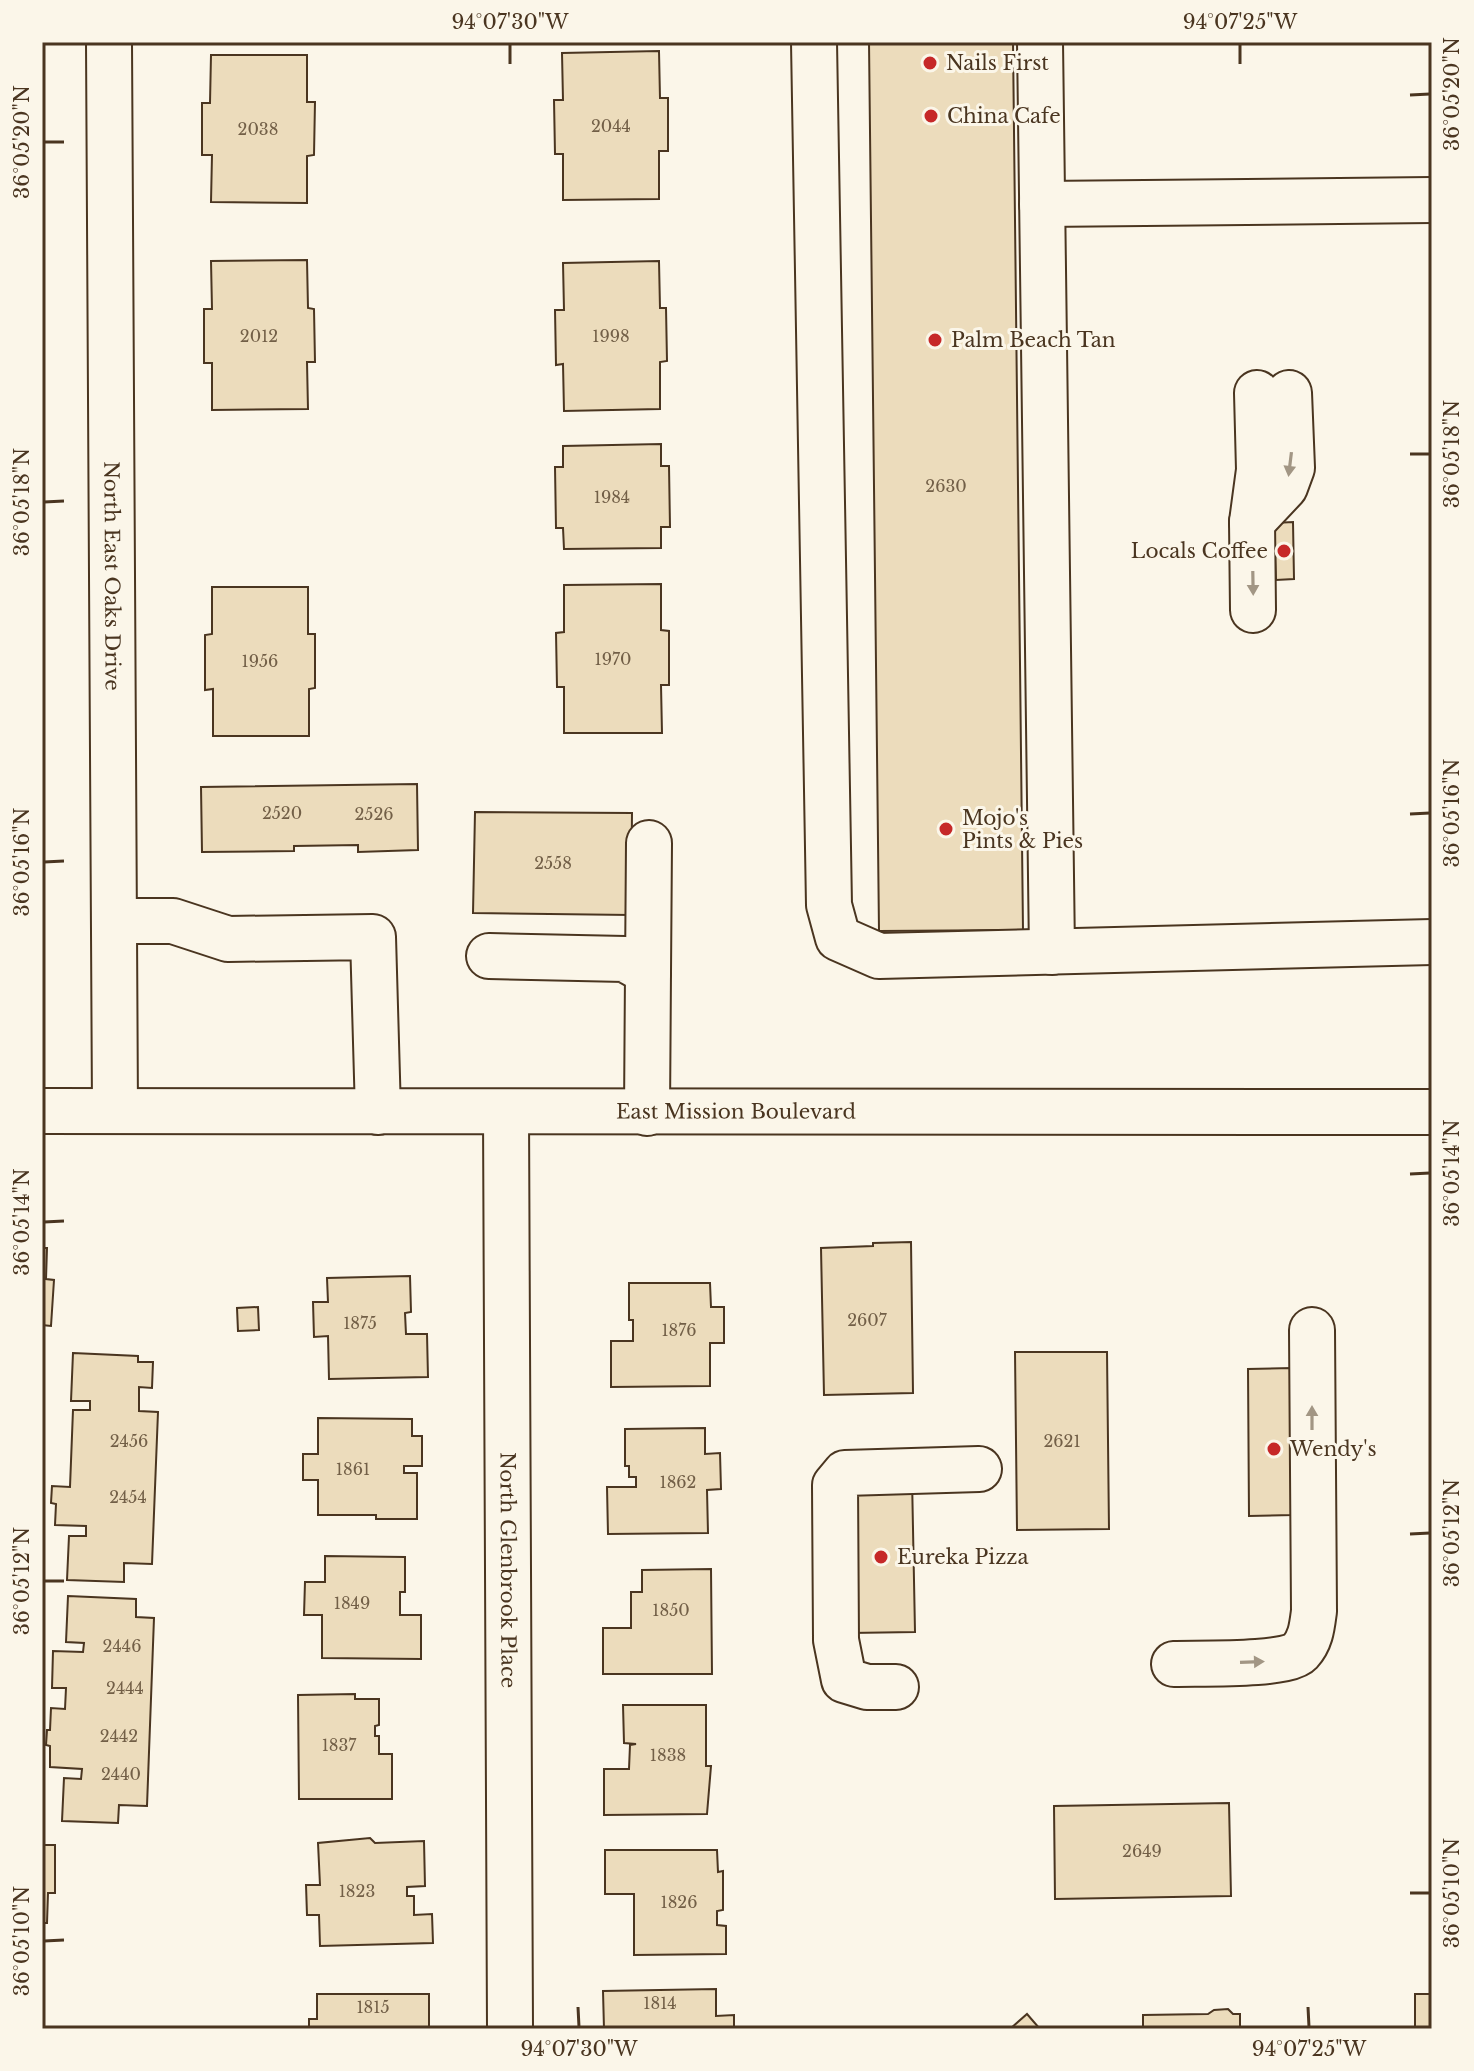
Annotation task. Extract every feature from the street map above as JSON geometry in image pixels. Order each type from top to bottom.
[{"type":"street","name":"North East Oaks Drive","points":[[109,42],[115,1110]]},
{"type":"street","points":[[814,42],[829,905],[838,938],[879,956],[1432,942]]},
{"type":"street","points":[[1040,42],[1052,952]]},
{"type":"street","points":[[1042,204],[1432,200]]},
{"type":"street","points":[[1253,610],[1252,522],[1285,487],[1292,468],[1273,393]]},
{"type":"street","points":[[647,1113],[649,843]]},
{"type":"street","points":[[114,921],[173,921],[228,939],[373,937],[378,1112]]},
{"type":"street","points":[[489,956],[625,959],[648,972]]},
{"type":"street","name":"East Mission Boulevard","points":[[42,1111],[1432,1112]]},
{"type":"street","name":"North Glenbrook Place","points":[[506,1112],[510,2029]]},
{"type":"street","points":[[1174,1664],[1276,1661],[1298,1655],[1310,1637],[1314,1611],[1312,1330]]},
{"type":"street","points":[[896,1687],[867,1687],[844,1680],[839,1664],[836,1640],[835,1485],[845,1473],[979,1469]]},
{"type":"building","points":[[869,42],[1013,42],[1023,930],[879,931]]},
{"type":"building","points":[[659,51],[660,98],[668,98],[668,151],[659,151],[659,199],[563,200],[563,154],[555,154],[554,100],[563,100],[562,53]]},
{"type":"building","points":[[211,55],[307,55],[307,102],[315,102],[314,155],[307,156],[307,203],[211,202],[212,155],[202,155],[202,103],[210,103]]},
{"type":"building","points":[[307,260],[308,308],[314,309],[315,362],[307,362],[308,409],[212,410],[212,363],[204,363],[204,309],[212,309],[211,261]]},
{"type":"building","points":[[659,261],[660,308],[666,308],[667,361],[660,362],[660,409],[564,411],[563,364],[556,365],[555,310],[564,310],[563,263]]},
{"type":"building","points":[[661,444],[661,466],[669,466],[670,527],[661,527],[661,548],[564,549],[563,528],[556,528],[555,467],[563,467],[563,446]]},
{"type":"building","name":"Locals Coffee","points":[[1293,522],[1294,579],[1276,580],[1274,523]]},
{"type":"building","points":[[661,584],[661,630],[669,631],[669,685],[661,685],[662,733],[564,733],[564,687],[557,687],[556,633],[564,632],[564,585]]},
{"type":"building","points":[[212,587],[308,587],[308,634],[315,634],[315,688],[309,689],[309,736],[213,736],[213,689],[205,690],[205,635],[212,634]]},
{"type":"building","points":[[417,784],[418,850],[358,852],[358,845],[294,846],[294,851],[202,852],[201,787]]},
{"type":"building","points":[[475,812],[632,813],[631,915],[473,913]]},
{"type":"building","points":[[911,1242],[913,1393],[824,1395],[821,1248]]},
{"type":"building","points":[[42,1248],[47,1248],[46,1279],[54,1280],[51,1326],[42,1325]]},
{"type":"building","points":[[410,1276],[411,1312],[405,1313],[406,1334],[427,1334],[428,1377],[329,1379],[328,1336],[314,1337],[313,1302],[328,1302],[327,1278]]},
{"type":"building","points":[[629,1283],[710,1283],[711,1307],[724,1307],[724,1343],[710,1343],[710,1386],[611,1387],[611,1341],[633,1341],[633,1320],[629,1320]]},
{"type":"building","points":[[258,1307],[259,1330],[238,1331],[237,1308]]},
{"type":"building","points":[[1015,1352],[1107,1352],[1109,1529],[1017,1530]]},
{"type":"building","points":[[73,1353],[138,1356],[138,1362],[153,1362],[152,1388],[139,1387],[139,1411],[158,1412],[152,1564],[124,1563],[124,1582],[67,1580],[69,1536],[86,1536],[86,1526],[55,1525],[56,1504],[51,1503],[52,1486],[70,1487],[73,1410],[90,1410],[90,1401],[71,1401]]},
{"type":"building","name":"Wendy's","points":[[1292,1368],[1293,1515],[1249,1516],[1248,1369]]},
{"type":"building","points":[[318,1418],[412,1419],[412,1436],[422,1436],[422,1466],[404,1466],[404,1473],[417,1473],[417,1519],[318,1515],[318,1480],[303,1480],[303,1454],[318,1454]]},
{"type":"building","points":[[705,1428],[705,1454],[720,1453],[721,1489],[707,1490],[708,1533],[608,1534],[607,1487],[636,1487],[636,1477],[629,1477],[629,1466],[625,1466],[625,1429]]},
{"type":"building","name":"Eureka Pizza","points":[[912,1477],[915,1632],[850,1633],[847,1483]]},
{"type":"building","points":[[325,1556],[405,1557],[405,1592],[400,1592],[400,1615],[421,1615],[421,1659],[322,1658],[322,1615],[304,1615],[305,1582],[325,1582]]},
{"type":"building","points":[[711,1569],[712,1674],[603,1674],[603,1628],[631,1628],[631,1592],[642,1592],[642,1570]]},
{"type":"building","points":[[68,1596],[136,1599],[136,1617],[154,1618],[147,1806],[119,1805],[118,1823],[62,1821],[64,1778],[81,1779],[82,1769],[50,1767],[50,1746],[46,1745],[51,1708],[65,1709],[66,1688],[52,1688],[53,1651],[83,1652],[84,1643],[66,1642]]},
{"type":"building","points":[[355,1694],[355,1699],[379,1699],[379,1725],[375,1726],[375,1736],[379,1736],[379,1754],[392,1754],[392,1799],[299,1799],[298,1695]]},
{"type":"building","points":[[623,1705],[706,1705],[706,1766],[711,1766],[707,1814],[604,1815],[604,1769],[629,1769],[630,1745],[636,1744],[624,1743]]},
{"type":"building","points":[[1229,1803],[1231,1896],[1055,1899],[1054,1806]]},
{"type":"building","points":[[370,1838],[375,1843],[424,1841],[425,1886],[407,1887],[407,1896],[414,1896],[414,1915],[432,1914],[433,1943],[320,1946],[319,1915],[307,1915],[306,1885],[320,1885],[318,1843]]},
{"type":"building","points":[[42,1845],[55,1845],[55,1893],[48,1893],[47,1923],[42,1923]]},
{"type":"building","points":[[605,1850],[717,1850],[718,1872],[723,1871],[723,1910],[717,1911],[717,1925],[726,1926],[726,1954],[634,1955],[634,1894],[605,1894]]},
{"type":"building","points":[[716,1989],[716,2016],[734,2015],[734,2029],[604,2029],[603,1991]]},
{"type":"building","points":[[317,1994],[429,1994],[429,2029],[309,2029],[309,2019],[317,2019]]},
{"type":"building","points":[[1415,1994],[1432,1994],[1432,2029],[1415,2029]]},
{"type":"building","points":[[1228,2009],[1233,2014],[1240,2014],[1240,2029],[1143,2029],[1143,2015],[1208,2014],[1214,2010]]},
{"type":"building","points":[[1027,2014],[1040,2029],[1010,2029]]},
{"type":"place","name":"Nails First","points":[[930,63]]},
{"type":"place","name":"China Cafe","points":[[931,116]]},
{"type":"place","name":"Palm Beach Tan","points":[[935,340]]},
{"type":"place","name":"Locals Coffee","points":[[1284,551]]},
{"type":"place","name":"Mojo's Pints & Pies","points":[[946,829]]},
{"type":"place","name":"Wendy's","points":[[1274,1449]]},
{"type":"place","name":"Eureka Pizza","points":[[881,1557]]}]
